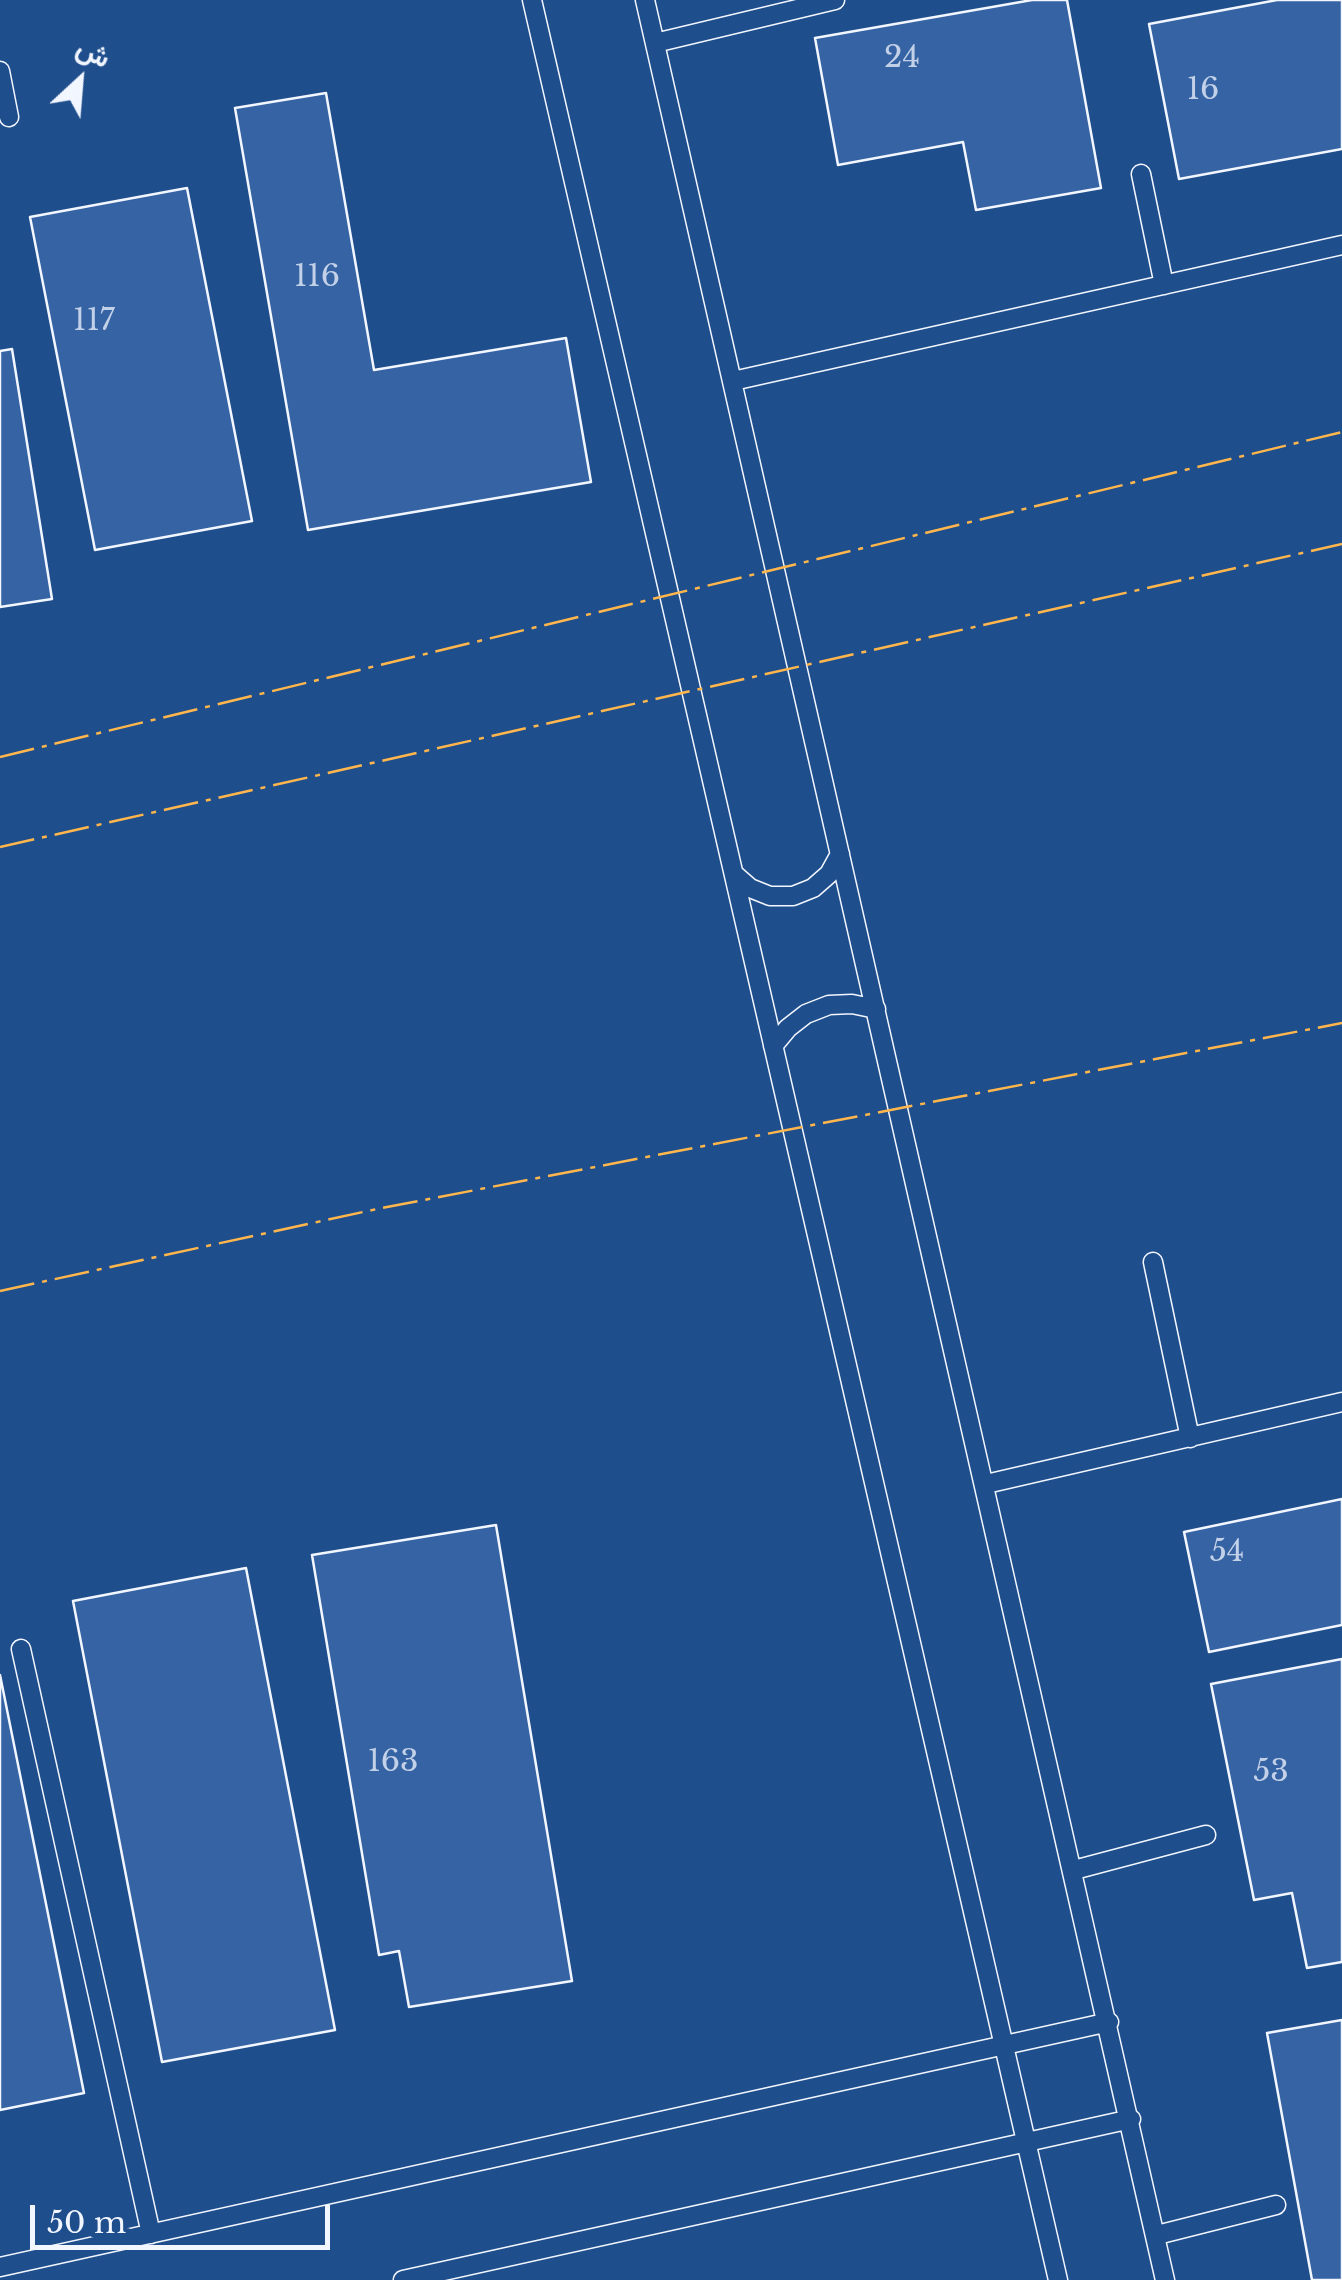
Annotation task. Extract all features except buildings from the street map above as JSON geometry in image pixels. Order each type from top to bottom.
[{"type":"lane","points":[[532,0],[1058,2280]]},
{"type":"lane","points":[[646,0],[1166,2280]]},
{"type":"lane","points":[[655,43],[835,0]]},
{"type":"lane","points":[[0,71],[9,117]]},
{"type":"lane","points":[[1141,174],[1164,285]]},
{"type":"lane","points":[[732,382],[1342,245]]},
{"type":"lane","points":[[733,873],[750,888],[770,896],[793,896],[814,888],[830,874],[840,854]]},
{"type":"lane","points":[[773,1046],[806,1014],[828,1006],[852,1004],[876,1009]]},
{"type":"lane","points":[[1153,1262],[1190,1438]]},
{"type":"lane","points":[[986,1484],[1342,1402]]},
{"type":"lane","points":[[22,1649],[151,2234]]},
{"type":"lane","points":[[1074,1870],[1206,1836]]},
{"type":"lane","points":[[0,2267],[1109,2022]]},
{"type":"lane","points":[[403,2280],[1130,2119]]},
{"type":"lane","points":[[1156,2235],[1276,2205]]},
{"type":"power","points":[[0,757],[1342,432]]},
{"type":"power","points":[[0,847],[1342,544]]},
{"type":"power","points":[[0,1291],[377,1209],[1342,1023]]}]
